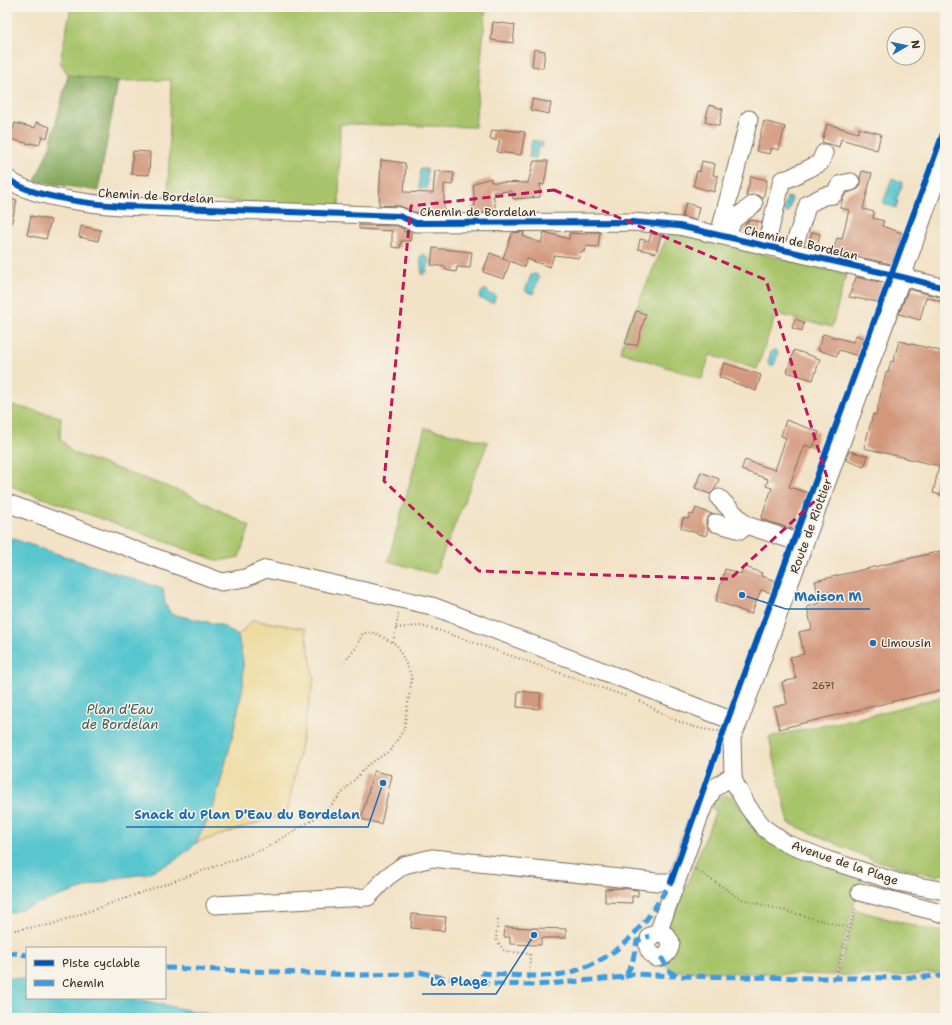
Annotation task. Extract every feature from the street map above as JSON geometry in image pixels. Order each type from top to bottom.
[{"type":"street","points":[[723,236],[749,119]]},
{"type":"street","points":[[766,246],[782,180],[790,178],[820,163],[824,152]]},
{"type":"street","name":"Route de Riottier","points":[[733,774],[732,737],[739,722],[902,277],[945,155]]},
{"type":"street","name":"Chemin de Bordelan","points":[[7,178],[30,191],[92,204],[399,216],[416,223],[632,222],[680,226],[945,288]]},
{"type":"street","points":[[792,252],[808,204],[824,196],[833,195],[842,184],[851,182]]},
{"type":"street","points":[[723,236],[733,220],[754,204]]},
{"type":"street","points":[[719,498],[746,525],[804,544]]},
{"type":"street","points":[[7,503],[222,582],[245,578],[266,569],[432,606],[728,720],[739,722]]},
{"type":"street","points":[[716,523],[741,530],[746,525]]},
{"type":"street","points":[[658,933],[682,861],[702,810],[713,789],[733,774]]},
{"type":"street","name":"Avenue de la Plage","points":[[733,774],[734,782],[748,807],[764,828],[785,843],[828,860],[897,882],[945,891]]},
{"type":"street","points":[[214,905],[368,897],[387,877],[404,865],[432,858],[657,882],[675,882]]},
{"type":"street","points":[[860,892],[945,914]]},
{"type":"path","points":[[393,642],[402,599]]},
{"type":"path","points":[[396,628],[420,626],[438,630],[630,698]]},
{"type":"path","points":[[7,931],[50,925],[264,849],[324,813],[368,765],[391,750],[404,729],[412,677],[397,644],[375,633],[363,633],[355,649],[345,662]]},
{"type":"path","points":[[637,700],[674,720],[707,731],[724,732]]},
{"type":"path","points":[[682,861],[741,899],[849,928]]},
{"type":"path","points":[[835,979],[854,909]]},
{"type":"path","points":[[498,920],[496,939],[504,951],[530,954],[529,985]]},
{"type":"path","points":[[480,983],[481,973]]},
{"type":"highlighted area","points":[[554,190],[766,280],[830,487],[730,579],[479,571],[384,481],[411,206]]},
{"type":"green space","points":[[71,7],[486,7],[475,127],[340,124],[339,210],[168,197],[171,80],[118,81],[68,75],[60,62]]},
{"type":"green space","points":[[68,75],[118,81],[98,191],[35,181],[50,146]]},
{"type":"green space","points":[[669,232],[846,274],[832,327],[776,314],[757,369],[710,355],[702,379],[621,352],[628,327]]},
{"type":"green space","points":[[7,404],[61,417],[60,438],[73,453],[188,494],[250,526],[239,557],[219,561],[7,485]]},
{"type":"green space","points":[[425,428],[488,442],[435,574],[388,561]]},
{"type":"green space","points":[[945,696],[945,874],[935,876],[873,860],[789,823],[769,737],[872,715]]},
{"type":"green space","points":[[726,795],[734,798],[741,809],[862,877],[834,975],[671,971],[665,964],[670,931],[668,924],[669,913],[675,915],[716,810],[709,807],[715,798]]},
{"type":"green space","points":[[856,910],[922,928],[945,932],[945,972],[896,976],[837,975]]},
{"type":"sand","points":[[253,620],[305,629],[314,679],[287,813],[196,843],[213,809],[233,734],[243,686],[243,661],[238,636]]},
{"type":"water","points":[[532,140],[543,142],[542,147],[538,147],[536,158],[529,157]]},
{"type":"water","points":[[420,169],[427,169],[427,189],[419,188]]},
{"type":"water","points":[[892,178],[903,183],[896,200],[898,201],[896,208],[883,203]]},
{"type":"water","points":[[787,197],[792,198],[789,211],[787,213],[783,210]]},
{"type":"water","points":[[422,255],[426,255],[429,259],[427,272],[423,272],[424,275],[422,274],[420,258]]},
{"type":"water","points":[[535,274],[539,278],[533,294],[525,291],[531,275]]},
{"type":"water","points":[[485,290],[496,296],[493,303],[479,298],[482,291]]},
{"type":"water","points":[[774,350],[777,351],[778,354],[774,365],[772,366],[769,365],[768,362],[771,352]]},
{"type":"water","name":"Plan d'Eau de Bordelan","points":[[7,537],[163,589],[165,604],[171,614],[221,625],[238,636],[243,661],[243,686],[233,734],[213,809],[196,843],[173,862],[145,874],[117,878],[7,914]]},
{"type":"water","points":[[7,977],[26,980],[26,999],[136,999],[226,1018],[7,1018]]},
{"type":"building","points":[[493,22],[515,25],[513,43],[491,40]]},
{"type":"building","points":[[534,49],[545,51],[543,68],[532,66]]},
{"type":"building","points":[[533,99],[551,103],[549,114],[530,110]]},
{"type":"building","points":[[709,105],[723,109],[719,126],[705,122]]},
{"type":"building","points":[[764,121],[785,127],[779,150],[772,148],[770,154],[756,151]]},
{"type":"building","points":[[36,122],[50,127],[47,138],[42,136],[39,145],[10,139],[15,123],[35,128]]},
{"type":"building","points":[[827,124],[858,133],[859,128],[881,134],[877,150],[841,139],[839,147],[822,142]]},
{"type":"building","points":[[500,129],[525,132],[521,155],[497,152],[500,141],[490,139],[492,130],[500,131]]},
{"type":"building","points":[[133,151],[150,152],[149,175],[131,174]]},
{"type":"building","points":[[381,160],[405,163],[404,192],[433,193],[435,171],[454,173],[452,185],[444,184],[444,212],[414,212],[400,206],[379,205]]},
{"type":"building","points":[[534,161],[548,161],[544,185],[540,184],[540,197],[513,199],[512,191],[493,192],[496,213],[473,213],[472,207],[475,206],[473,185],[491,178],[491,182],[528,183]]},
{"type":"building","points":[[702,161],[715,164],[713,175],[718,176],[714,192],[693,186],[697,171],[700,172]]},
{"type":"building","points":[[862,171],[872,173],[863,209],[874,212],[873,218],[884,221],[882,226],[902,233],[891,264],[833,251],[837,238],[842,239],[849,210],[840,208],[843,198],[847,193],[858,189],[861,185],[860,178]]},
{"type":"building","points":[[751,176],[767,180],[763,199],[757,195],[746,196]]},
{"type":"building","points":[[7,198],[17,200],[11,225],[7,225]]},
{"type":"building","points":[[686,203],[699,207],[696,220],[682,217]]},
{"type":"building","points":[[31,216],[51,220],[46,239],[27,235]]},
{"type":"building","points":[[750,220],[762,222],[759,234],[744,231],[746,223]]},
{"type":"building","points":[[359,225],[397,226],[404,229],[404,232],[411,232],[410,241],[401,241],[400,248],[392,247],[392,231],[359,229]]},
{"type":"building","points":[[81,226],[101,230],[98,241],[79,237]]},
{"type":"building","points":[[524,232],[523,236],[541,243],[544,232],[569,239],[569,233],[586,234],[586,232],[600,232],[598,247],[585,246],[584,252],[580,252],[579,258],[554,255],[550,267],[527,259],[524,267],[503,258],[512,233]]},
{"type":"building","points":[[812,232],[820,234],[818,243],[809,241]]},
{"type":"building","points":[[651,234],[661,235],[656,253],[638,249],[640,239],[649,241]]},
{"type":"building","points":[[433,248],[472,252],[470,268],[457,267],[456,272],[445,270],[446,267],[431,265]]},
{"type":"building","points":[[490,253],[510,261],[504,279],[483,272]]},
{"type":"building","points":[[856,277],[885,283],[878,302],[849,297]]},
{"type":"building","points":[[908,289],[944,298],[943,302],[926,297],[920,320],[899,314]]},
{"type":"building","points":[[636,311],[646,314],[637,345],[625,344]]},
{"type":"building","points":[[795,319],[804,322],[802,331],[792,328]]},
{"type":"building","points":[[823,334],[853,342],[856,335],[864,338],[858,356],[839,350],[837,356],[818,350]]},
{"type":"building","points":[[899,341],[945,352],[945,496],[933,493],[939,466],[864,448],[873,414],[876,415],[886,372],[888,372],[891,361],[893,362]]},
{"type":"building","points":[[794,350],[820,359],[813,380],[787,372]]},
{"type":"building","points":[[724,363],[761,375],[756,391],[719,377]]},
{"type":"building","points":[[786,420],[819,432],[813,448],[805,445],[789,487],[809,493],[803,505],[795,530],[761,519],[772,488],[766,486],[768,479],[741,470],[745,460],[775,470],[786,438],[781,436]]},
{"type":"building","points":[[849,451],[868,456],[864,467],[846,460]]},
{"type":"building","points":[[701,472],[719,479],[715,489],[710,494],[695,488]]},
{"type":"building","points":[[696,508],[712,514],[706,521],[708,529],[706,536],[681,528],[683,518],[688,519],[690,514],[693,515]]},
{"type":"building","name":"Limousin","points":[[945,550],[945,689],[779,729],[774,707],[787,704],[782,682],[796,679],[790,657],[804,654],[799,632],[812,629],[807,607],[820,603],[815,581]]},
{"type":"building","points":[[743,566],[762,573],[761,576],[777,581],[772,593],[761,590],[751,614],[716,601],[725,569],[741,574]]},
{"type":"building","points":[[518,691],[541,693],[539,709],[517,707]]},
{"type":"building","points":[[374,771],[392,775],[381,824],[361,819]]},
{"type":"building","points":[[623,888],[638,890],[638,896],[632,896],[632,903],[605,902],[605,889]]},
{"type":"building","points":[[412,914],[446,917],[444,931],[411,928]]},
{"type":"building","points":[[505,927],[566,929],[566,938],[541,938],[541,945],[510,944],[510,937],[504,937]]},
{"type":"marked path","points":[[481,973],[544,976],[563,974],[596,963],[606,957],[632,935],[648,917],[671,882]]},
{"type":"marked path","points":[[166,968],[361,975],[409,974],[420,972],[439,977],[490,984],[537,985],[625,977],[632,964],[637,941],[650,936]]},
{"type":"marked path","points":[[7,952],[26,955]]},
{"type":"marked path","points":[[661,957],[670,972],[677,976],[845,978],[945,976]]},
{"type":"marked path","points":[[625,977],[633,974],[675,976]]},
{"type":"cycle path","points":[[671,882],[728,719],[945,128]]},
{"type":"cycle path","points":[[7,178],[17,185],[45,195],[78,201],[121,206],[399,216],[416,223],[632,222],[679,226],[945,288]]},
{"type":"place","name":"Maison M","points":[[742,595]]},
{"type":"place","name":"Limousin","points":[[873,643]]},
{"type":"place","name":"Snack du Plan D'Eau du Bordelan","points":[[383,783]]},
{"type":"place","name":"La Plage","points":[[534,935]]}]
